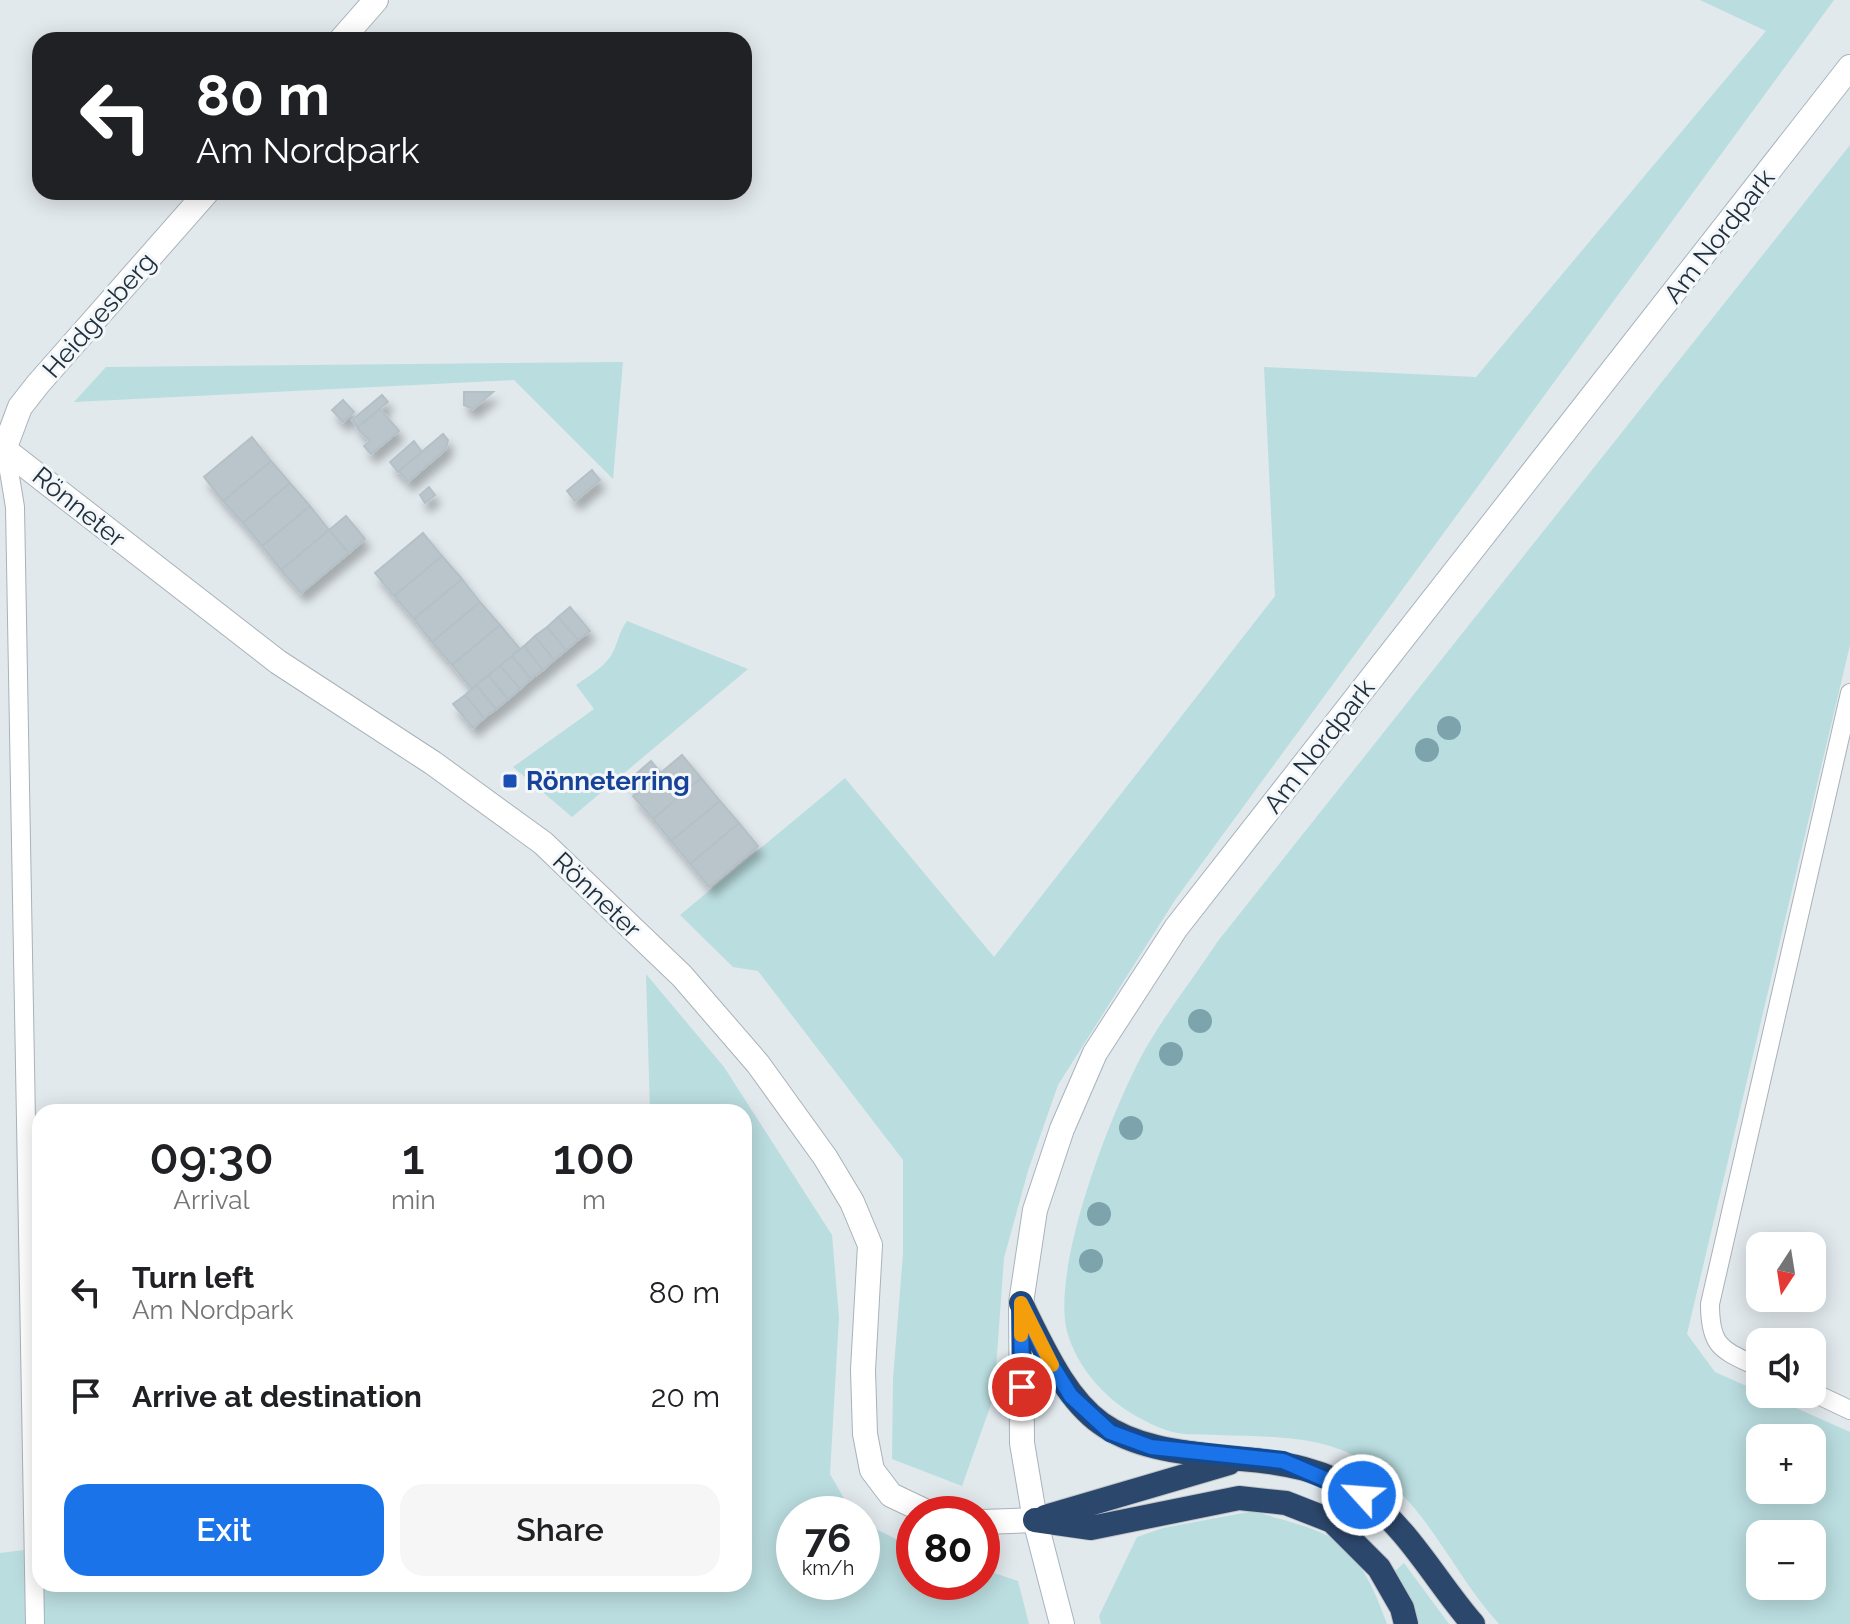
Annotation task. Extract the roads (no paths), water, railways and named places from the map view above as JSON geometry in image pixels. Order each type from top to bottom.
[{"type":"highway","points":[[1021,1303],[1046,1356],[1071,1396],[1110,1432],[1151,1447],[1283,1461],[1362,1495],[1397,1527],[1473,1624]]},
{"type":"highway","points":[[1035,1520],[1243,1459]]},
{"type":"highway","points":[[1035,1520],[1091,1528],[1239,1498],[1286,1503],[1332,1521],[1379,1568],[1402,1608],[1406,1624]]},
{"type":"street","points":[[348,32],[376,0]]},
{"type":"street","name":"Am Nordpark","points":[[1035,1520],[1022,1443],[1021,1303],[1035,1210],[1062,1129],[1095,1053],[1176,928],[1850,67]]},
{"type":"street","name":"Heidgesberg","points":[[3,446],[20,407],[38,384],[200,200]]},
{"type":"street","name":"Rönneter","points":[[3,446],[98,524],[278,662],[433,763],[543,843],[701,998],[758,1064],[825,1157],[852,1202],[870,1245],[863,1370],[865,1434],[872,1470],[896,1497]]},
{"type":"street","points":[[1000,1521],[1035,1520],[1062,1624]]},
{"type":"lane","points":[[3,446],[15,507],[32,1456]]},
{"type":"lane","points":[[1746,1362],[1723,1351],[1712,1337],[1710,1304],[1850,693]]},
{"type":"lane","points":[[1826,1399],[1850,1410]]},
{"type":"lane","points":[[34,1592],[35,1624]]},
{"type":"place","name":"Rönneterring","points":[[510,781]]}]
